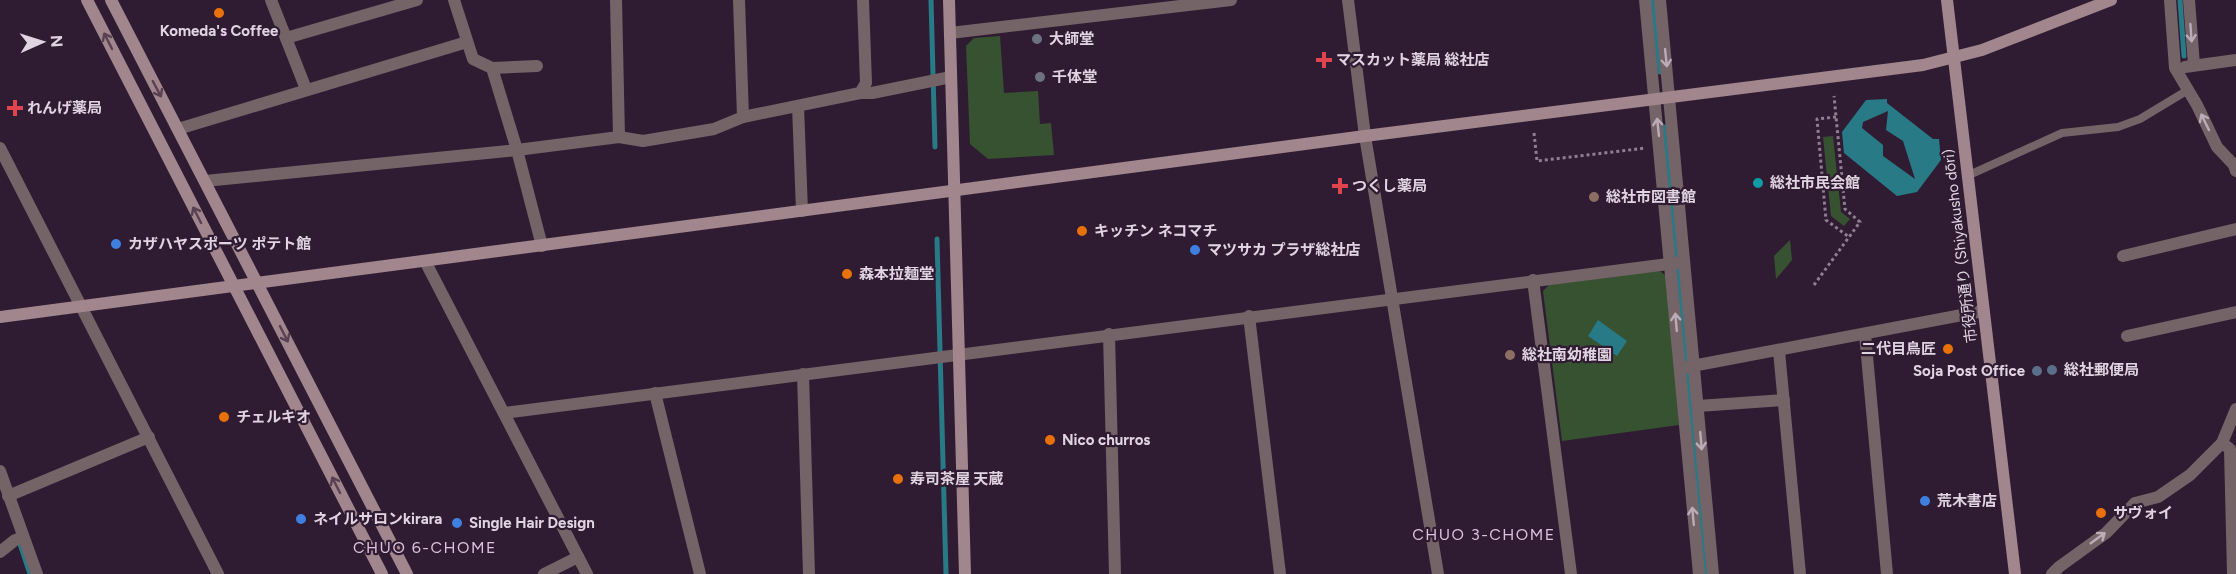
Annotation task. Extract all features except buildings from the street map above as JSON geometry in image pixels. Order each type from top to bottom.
[{"type":"street","points":[[87,0],[382,574]]},
{"type":"street","points":[[111,0],[258,282],[406,574]]},
{"type":"street","points":[[271,0],[306,89]]},
{"type":"street","points":[[286,38],[417,0]]},
{"type":"street","points":[[454,0],[473,59],[492,68],[537,66]]},
{"type":"street","points":[[616,0],[619,137]]},
{"type":"street","points":[[739,0],[743,117]]},
{"type":"street","points":[[860,93],[866,83],[862,0]]},
{"type":"street","points":[[949,0],[965,574]]},
{"type":"street","points":[[950,33],[1156,4],[1231,0]]},
{"type":"street","points":[[1348,0],[1365,136],[1438,574]]},
{"type":"street","points":[[1645,0],[1660,146],[1678,262]]},
{"type":"street","points":[[1660,0],[1670,97],[1678,262],[1687,367],[1699,574]]},
{"type":"street","name":"市役所通り (Shiyakusho dōri)","points":[[1947,0],[2015,574]]},
{"type":"street","points":[[0,317],[1365,136],[1923,65],[1982,50],[2111,0]]},
{"type":"street","points":[[2170,0],[2175,68],[2217,147],[2235,167]]},
{"type":"street","points":[[2189,0],[2194,65]]},
{"type":"street","points":[[178,129],[467,42]]},
{"type":"street","points":[[2175,68],[2236,60]]},
{"type":"street","points":[[492,68],[517,150],[542,246]]},
{"type":"street","points":[[205,181],[517,150],[619,137],[643,141],[714,129],[743,117],[951,77]]},
{"type":"street","points":[[798,106],[802,211]]},
{"type":"street","points":[[0,148],[218,574]]},
{"type":"street","points":[[2123,256],[2236,229]]},
{"type":"street","points":[[425,261],[587,574]]},
{"type":"street","points":[[504,413],[1678,262]]},
{"type":"street","points":[[1533,280],[1571,574]]},
{"type":"street","points":[[1687,367],[1983,311]]},
{"type":"street","points":[[2127,336],[2236,312]]},
{"type":"street","points":[[1249,316],[1280,574]]},
{"type":"street","points":[[1109,334],[1115,574]]},
{"type":"street","points":[[1864,334],[1887,574]]},
{"type":"street","points":[[1779,351],[1800,574]]},
{"type":"street","points":[[1687,367],[1698,406],[1713,574]]},
{"type":"street","points":[[803,374],[809,574]]},
{"type":"street","points":[[654,393],[700,574]]},
{"type":"street","points":[[1698,406],[1784,400]]},
{"type":"street","points":[[2052,574],[2106,533],[2135,503],[2158,496],[2177,486],[2190,475],[2222,443],[2236,410]]},
{"type":"street","points":[[8,496],[149,437]]},
{"type":"street","points":[[2222,443],[2230,449],[2233,574]]},
{"type":"street","points":[[0,471],[20,538],[37,574]]},
{"type":"street","points":[[0,552],[20,538]]},
{"type":"street","points":[[544,574],[578,556]]},
{"type":"lane","points":[[1967,176],[2062,133],[2104,130],[2133,122],[2188,90]]},
{"type":"path","points":[[1814,285],[1860,222],[1845,209],[1834,96]]},
{"type":"path","points":[[1836,117],[1817,119],[1826,220],[1849,237]]},
{"type":"path","points":[[1534,133],[1537,161],[1660,146]]},
{"type":"green space","points":[[1000,36],[1004,93],[1038,91],[1040,124],[1051,123],[1054,155],[988,159],[970,144],[966,46],[974,38]]},
{"type":"green space","points":[[1833,136],[1841,212],[1850,219],[1844,226],[1831,216],[1823,137]]},
{"type":"green space","points":[[1790,240],[1792,260],[1776,279],[1774,256]]},
{"type":"green space","points":[[1659,270],[1668,278],[1679,425],[1562,441],[1543,291],[1549,285]]},
{"type":"water","points":[[1887,99],[1887,103],[1933,139],[1939,139],[1941,160],[1917,192],[1897,196],[1844,153],[1842,132],[1866,100]],"holes":[[[1888,111],[1886,130],[1903,141],[1915,179],[1883,156],[1883,145],[1862,128],[1863,122]]]},
{"type":"water","points":[[1598,320],[1627,341],[1617,356],[1588,336]]},
{"type":"waterway","points":[[931,0],[935,147]]},
{"type":"waterway","points":[[1652,0],[1660,72]]},
{"type":"waterway","points":[[2180,0],[2184,56]]},
{"type":"waterway","points":[[1665,127],[1706,574]]},
{"type":"waterway","points":[[937,239],[946,574]]},
{"type":"waterway","points":[[18,538],[30,574]]},
{"type":"place","name":"Komeda's Coffee","points":[[219,13]]},
{"type":"place","name":"大師堂","points":[[1037,39]]},
{"type":"place","name":"マスカット薬局 総社店","points":[[1324,60]]},
{"type":"place","name":"千体堂","points":[[1040,77]]},
{"type":"place","name":"れんげ薬局","points":[[15,108]]},
{"type":"place","name":"総社市民会館","points":[[1758,183]]},
{"type":"place","name":"つくし薬局","points":[[1340,186]]},
{"type":"place","name":"総社市図書館","points":[[1594,197]]},
{"type":"place","name":"キッチン ネコマチ","points":[[1082,231]]},
{"type":"place","name":"カザハヤスポーツ ポテト館","points":[[116,244]]},
{"type":"place","name":"マツサカ プラザ総社店","points":[[1195,250]]},
{"type":"place","name":"森本拉麺堂","points":[[847,274]]},
{"type":"place","name":"二代目鳥匠","points":[[1948,349]]},
{"type":"place","name":"総社南幼稚園","points":[[1510,355]]},
{"type":"place","name":"総社郵便局","points":[[2052,370]]},
{"type":"place","name":"Soja Post Office","points":[[2037,371]]},
{"type":"place","name":"チェルキオ","points":[[224,417]]},
{"type":"place","name":"Nico churros","points":[[1050,440]]},
{"type":"place","name":"寿司茶屋 天蔵","points":[[898,479]]},
{"type":"place","name":"荒木書店","points":[[1925,501]]},
{"type":"place","name":"サヴォイ","points":[[2101,513]]},
{"type":"place","name":"ネイルサロンkirara","points":[[301,519]]},
{"type":"place","name":"Single Hair Design","points":[[457,523]]},
{"type":"district","name":"CHUO 3-CHOME","points":[[1484,534]]},
{"type":"district","name":"CHUO 6-CHOME","points":[[425,547]]}]
